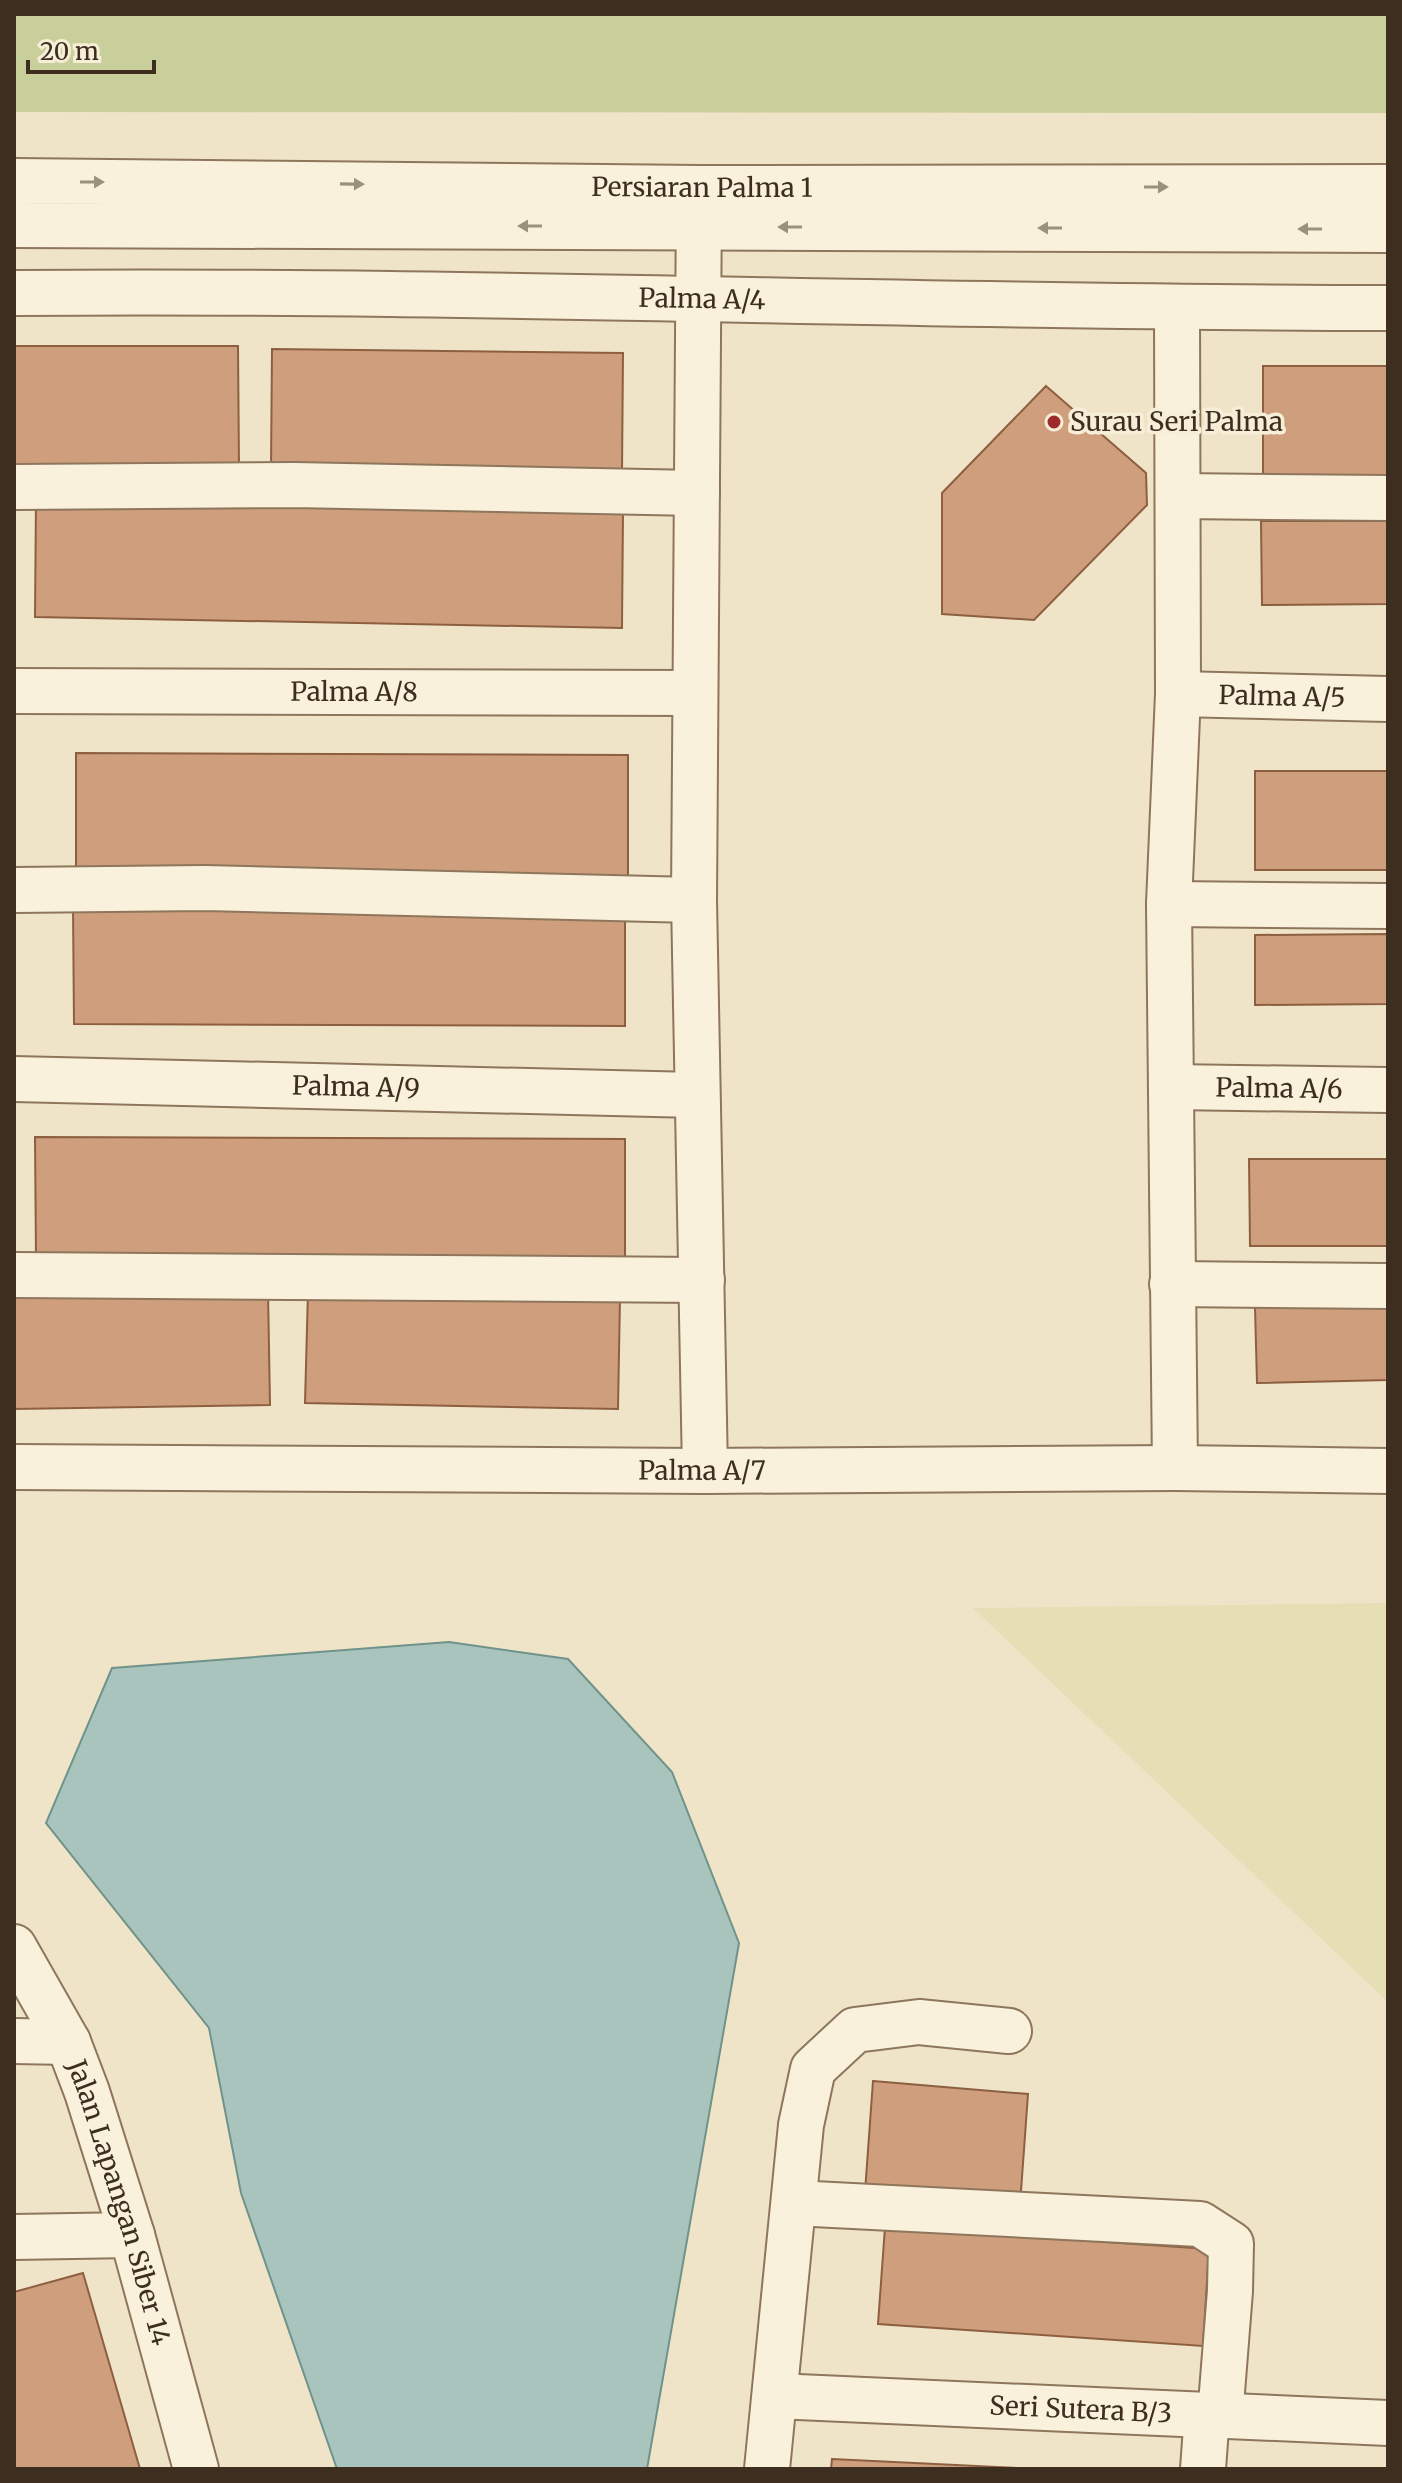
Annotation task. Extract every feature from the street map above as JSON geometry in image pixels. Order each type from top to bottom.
[{"type":"street","name":"Persiaran Palma 1","points":[[14,181],[698,207],[1388,187]]},
{"type":"street","points":[[698,207],[700,298],[694,900],[705,1471]]},
{"type":"street","points":[[14,225],[698,207],[1388,230]]},
{"type":"street","name":"Palma A/4","points":[[14,293],[700,298],[1177,308],[1388,308]]},
{"type":"street","points":[[1175,1468],[1169,904],[1178,694],[1177,308]]},
{"type":"street","points":[[14,487],[294,485],[697,493]]},
{"type":"street","points":[[1178,496],[1388,498]]},
{"type":"street","name":"Palma A/8","points":[[14,691],[694,693]]},
{"type":"street","name":"Palma A/5","points":[[1178,694],[1388,699]]},
{"type":"street","points":[[14,890],[205,888],[694,900]]},
{"type":"street","points":[[1169,904],[1388,906]]},
{"type":"street","name":"Palma A/9","points":[[14,1079],[696,1095]]},
{"type":"street","name":"Palma A/6","points":[[1171,1087],[1388,1090]]},
{"type":"street","points":[[14,1275],[702,1280]]},
{"type":"street","points":[[1172,1284],[1388,1286]]},
{"type":"street","name":"Palma A/7","points":[[14,1467],[1388,1471]]},
{"type":"street","name":"Jalan Lapangan Siber 14","points":[[14,1947],[68,2042],[87,2092],[132,2235],[196,2469]]},
{"type":"street","points":[[767,2469],[801,2125],[813,2069],[855,2030],[919,2022],[1009,2031]]},
{"type":"street","points":[[14,2041],[68,2042]]},
{"type":"street","points":[[794,2203],[1200,2224],[1231,2244],[1230,2291],[1214,2416],[1203,2469]]},
{"type":"street","points":[[14,2237],[132,2235]]},
{"type":"street","name":"Seri Sutera B/3","points":[[775,2396],[1388,2423]]},
{"type":"shaded area","points":[[1388,1603],[1388,2002],[973,1608]]},
{"type":"green space","points":[[14,14],[1388,14],[1388,113],[14,112]]},
{"type":"water","points":[[449,1642],[568,1659],[672,1772],[739,1943],[647,2469],[337,2469],[241,2193],[209,2028],[46,1823],[112,1668]]},
{"type":"building","points":[[14,346],[238,346],[239,468],[14,468]]},
{"type":"building","points":[[272,349],[623,353],[622,473],[271,469]]},
{"type":"building","points":[[1263,366],[1388,366],[1388,481],[1263,481]]},
{"type":"building","points":[[1046,386],[1146,473],[1147,505],[1034,620],[942,614],[942,493]]},
{"type":"building","points":[[36,500],[623,510],[622,628],[35,617]]},
{"type":"building","points":[[1261,521],[1388,521],[1388,604],[1262,605]]},
{"type":"building","points":[[76,753],[628,755],[628,880],[76,877]]},
{"type":"building","points":[[1255,771],[1388,771],[1388,870],[1255,870]]},
{"type":"building","points":[[73,907],[625,909],[625,1026],[74,1024]]},
{"type":"building","points":[[1388,934],[1388,1004],[1255,1005],[1255,935]]},
{"type":"building","points":[[35,1137],[625,1139],[625,1259],[36,1258]]},
{"type":"building","points":[[1249,1159],[1388,1159],[1388,1246],[1250,1246]]},
{"type":"building","points":[[268,1291],[270,1405],[14,1409],[14,1295]]},
{"type":"building","points":[[308,1291],[620,1297],[618,1409],[305,1403]]},
{"type":"building","points":[[1388,1304],[1388,1380],[1257,1383],[1255,1307]]},
{"type":"building","points":[[873,2081],[1028,2094],[1020,2205],[865,2192]]},
{"type":"building","points":[[885,2227],[1209,2249],[1203,2346],[878,2324]]},
{"type":"building","points":[[83,2273],[140,2469],[15,2469],[14,2292]]},
{"type":"building","points":[[832,2459],[1036,2469],[831,2469]]},
{"type":"place","name":"Surau Seri Palma","points":[[1054,422]]}]
